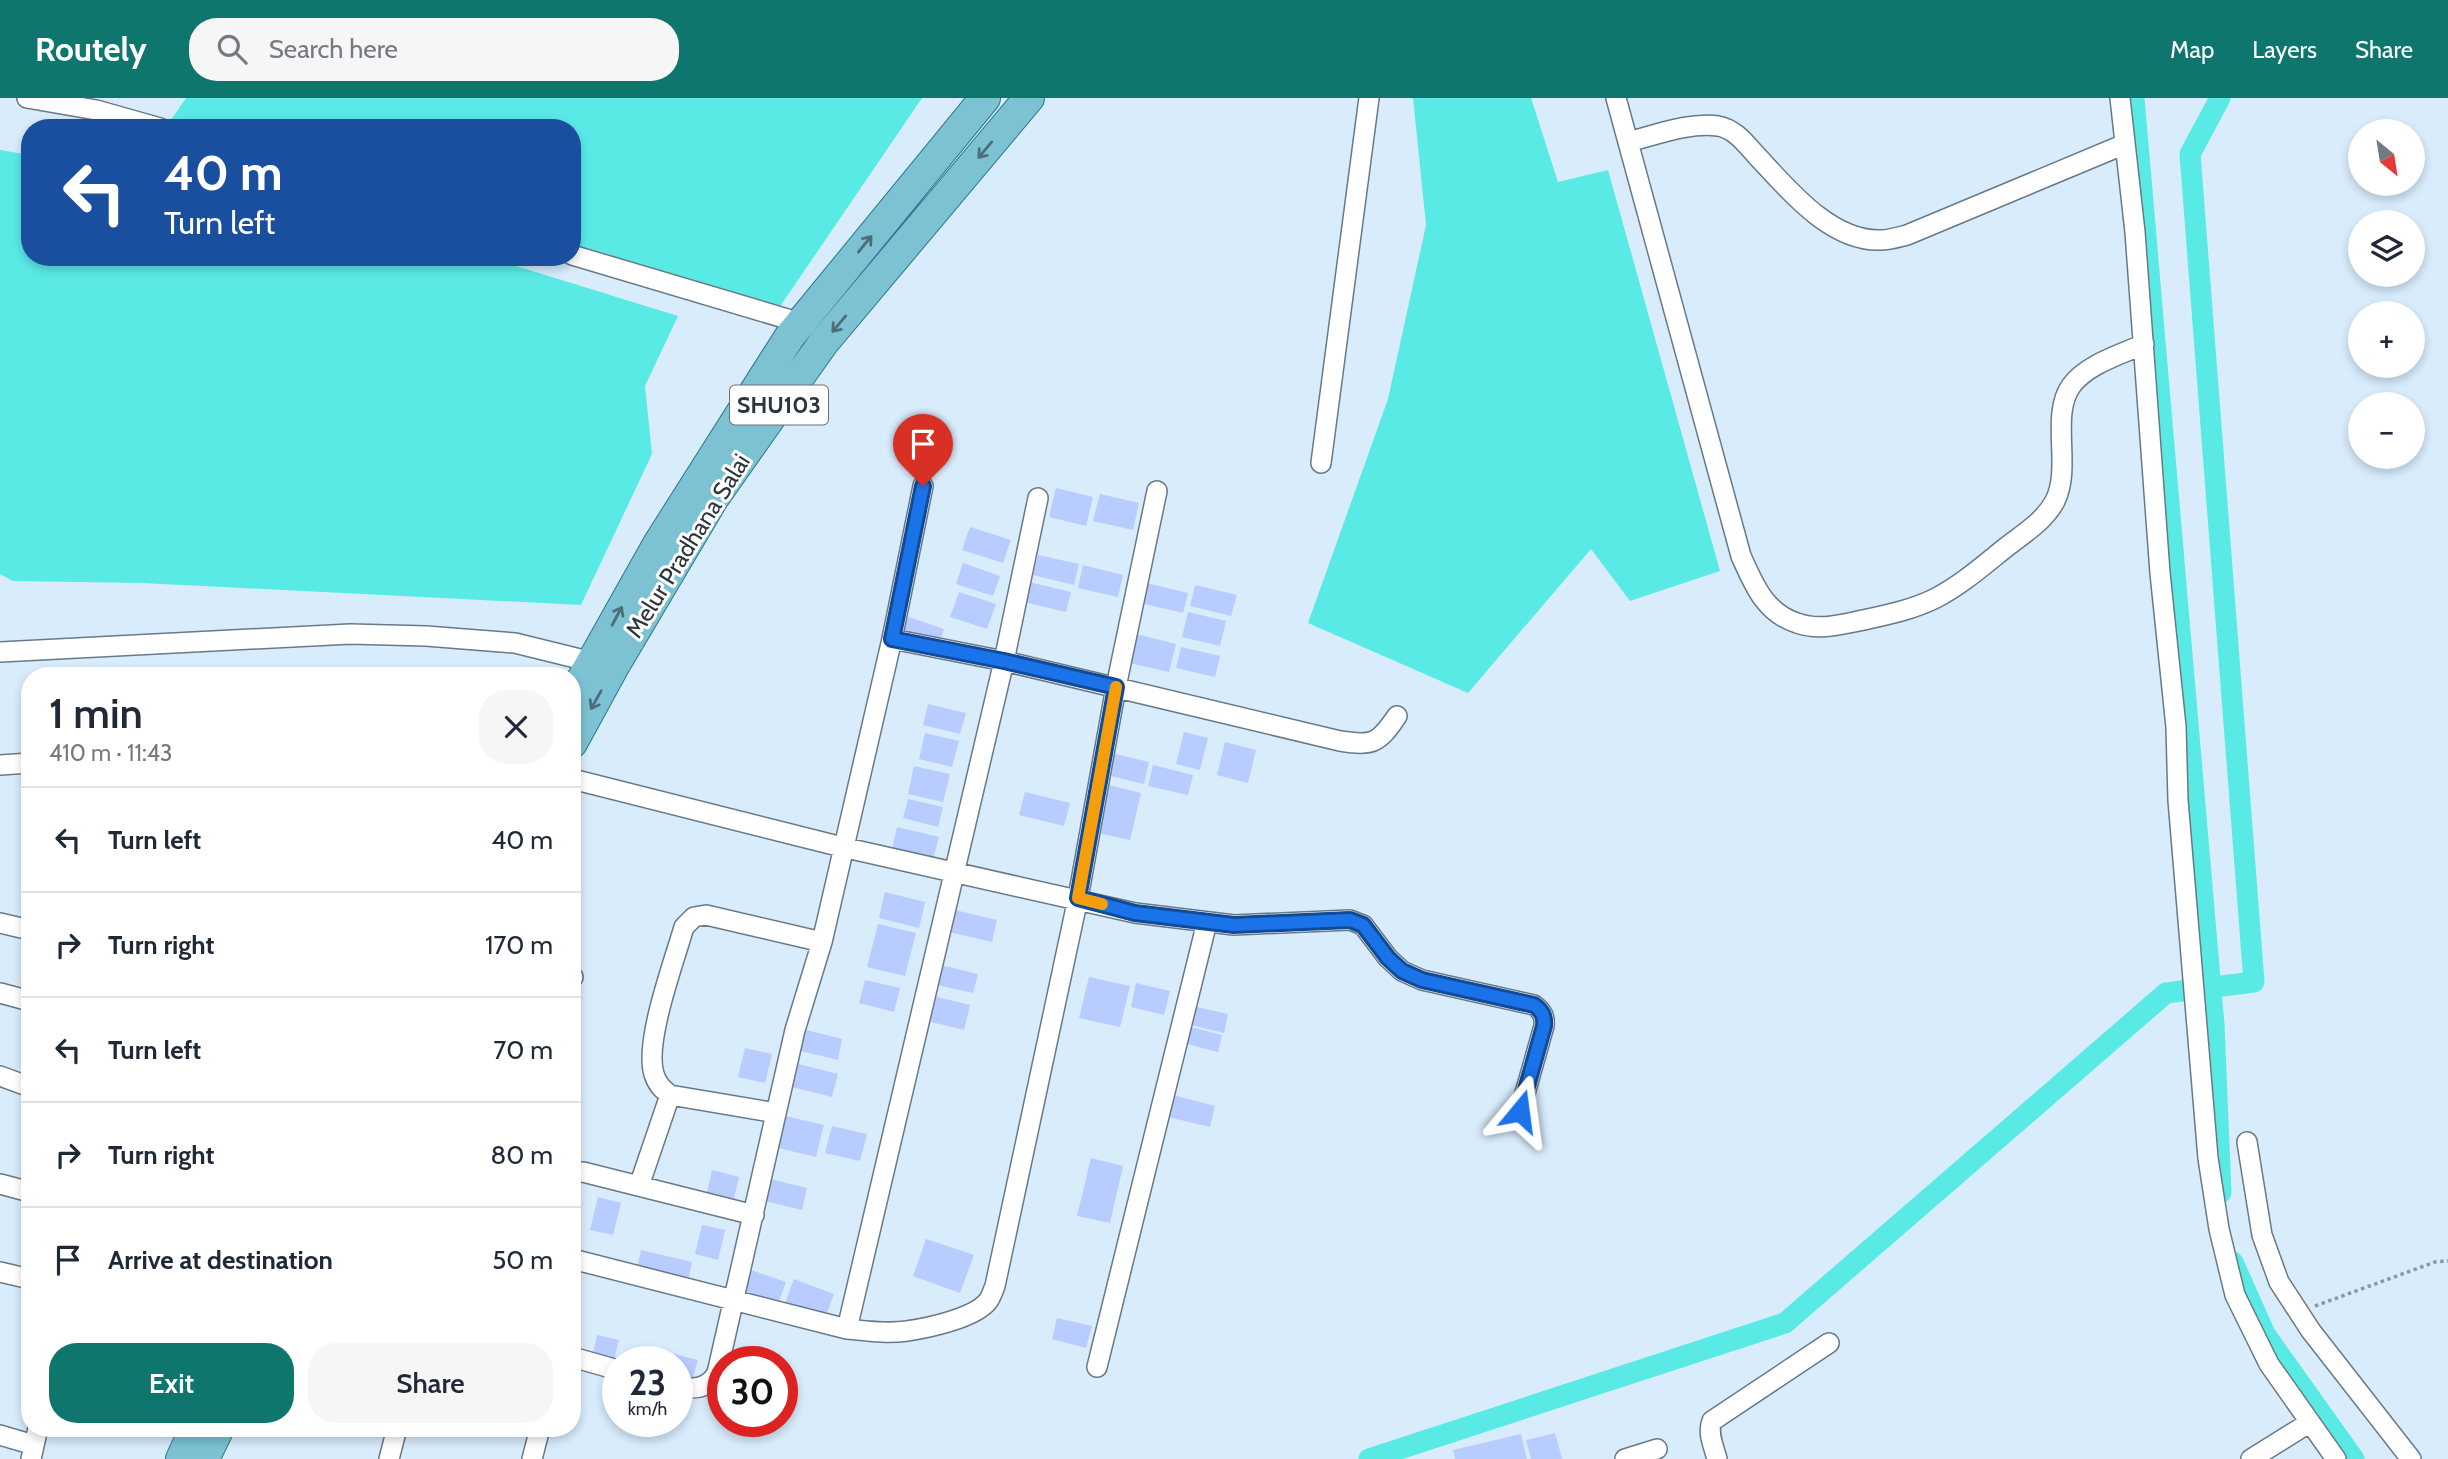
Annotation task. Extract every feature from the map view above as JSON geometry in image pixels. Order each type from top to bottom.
[{"type":"main road","name":"Melur Pradhana Salai","points":[[581,720],[658,544],[801,323],[985,98]]},
{"type":"main road","name":"Melur Pradhana Salai","points":[[581,688],[603,665],[713,499],[824,342],[1029,98]]},
{"type":"main road","points":[[181,1459],[191,1437]]},
{"type":"main road","points":[[204,1459],[215,1437]]},
{"type":"street","points":[[27,98],[96,110],[128,119]]},
{"type":"street","points":[[1321,463],[1369,98]]},
{"type":"street","points":[[1616,98],[1741,556],[1759,596],[1776,613],[1797,624],[1823,628],[1892,614],[1936,598],[1969,577],[2040,521],[2055,500],[2062,472],[2065,398],[2072,385],[2090,369],[2144,345]]},
{"type":"street","points":[[2120,98],[2135,232],[2208,1158],[2219,1229],[2235,1295],[2269,1364],[2336,1459]]},
{"type":"street","points":[[1629,142],[1701,125],[1721,127],[1737,134],[1798,200],[1836,228],[1859,238],[1881,240],[1907,235],[2124,144]]},
{"type":"street","points":[[581,258],[801,323]]},
{"type":"street","points":[[693,1387],[699,1388],[712,1382],[717,1373],[795,1030],[821,942],[892,639],[923,486]]},
{"type":"street","points":[[581,1260],[847,1329],[874,1332],[907,1331],[972,1313],[987,1302],[995,1286],[1078,898],[1116,687],[1157,491]]},
{"type":"street","points":[[847,1329],[1004,661],[1038,498]]},
{"type":"street","points":[[0,652],[351,634],[426,636],[515,643],[603,665]]},
{"type":"street","points":[[892,639],[1004,661],[1340,741],[1364,744],[1376,742],[1397,716]]},
{"type":"street","points":[[0,765],[21,764]]},
{"type":"street","points":[[581,781],[842,847],[1078,898],[1135,913],[1234,925],[1350,920],[1363,925],[1388,958],[1412,976],[1534,1005],[1542,1011],[1544,1026],[1520,1111]]},
{"type":"street","points":[[776,1113],[670,1095],[656,1081],[653,1072],[655,1029],[684,927],[694,917],[706,915],[821,942]]},
{"type":"street","points":[[1097,1367],[1207,922]]},
{"type":"street","points":[[0,923],[21,928]]},
{"type":"street","points":[[0,993],[21,999]]},
{"type":"street","points":[[0,1076],[21,1084]]},
{"type":"street","points":[[639,1186],[670,1095]]},
{"type":"street","points":[[2247,1142],[2262,1235],[2279,1282],[2311,1331],[2411,1459]]},
{"type":"street","points":[[583,1172],[754,1215]]},
{"type":"street","points":[[0,1184],[21,1190]]},
{"type":"street","points":[[0,1272],[21,1277]]},
{"type":"street","points":[[1717,1459],[1711,1439],[1712,1421],[1829,1343]]},
{"type":"street","points":[[581,1360],[602,1365]]},
{"type":"street","points":[[2251,1459],[2309,1423]]},
{"type":"street","points":[[0,1435],[34,1444]]},
{"type":"street","points":[[389,1459],[395,1437]]},
{"type":"street","points":[[532,1459],[538,1437]]},
{"type":"street","points":[[1625,1459],[1657,1449]]},
{"type":"path","points":[[2298,1312],[2435,1262],[2448,1261]]},
{"type":"shaded area","points":[[186,98],[922,98],[779,308],[581,249],[581,119],[172,119]]},
{"type":"shaded area","points":[[1413,98],[1531,98],[1558,182],[1608,170],[1720,571],[1630,601],[1591,549],[1468,693],[1308,623],[1388,399],[1426,225]]},
{"type":"shaded area","points":[[0,150],[21,154],[21,266],[516,266],[678,316],[645,386],[652,454],[581,605],[142,583],[13,581],[0,574]]},
{"type":"building","points":[[1056,488],[1093,497],[1086,526],[1049,517]]},
{"type":"building","points":[[1100,494],[1139,503],[1133,530],[1093,521]]},
{"type":"building","points":[[970,527],[1011,540],[1003,563],[962,550]]},
{"type":"building","points":[[1038,555],[1079,564],[1074,585],[1033,575]]},
{"type":"building","points":[[963,563],[1000,576],[993,596],[956,584]]},
{"type":"building","points":[[1083,565],[1123,575],[1118,597],[1078,588]]},
{"type":"building","points":[[1029,582],[1071,592],[1066,612],[1024,602]]},
{"type":"building","points":[[1146,583],[1188,593],[1183,613],[1141,603]]},
{"type":"building","points":[[1195,585],[1237,595],[1231,616],[1190,606]]},
{"type":"building","points":[[959,592],[996,604],[987,629],[950,617]]},
{"type":"building","points":[[1188,612],[1226,621],[1220,646],[1182,637]]},
{"type":"building","points":[[903,615],[944,629],[938,646],[897,633]]},
{"type":"building","points":[[1136,634],[1176,644],[1169,672],[1129,663]]},
{"type":"building","points":[[1181,647],[1220,656],[1215,677],[1176,668]]},
{"type":"building","points":[[928,704],[966,713],[960,734],[923,725]]},
{"type":"building","points":[[1184,732],[1208,738],[1200,770],[1176,764]]},
{"type":"building","points":[[925,733],[959,741],[952,767],[919,759]]},
{"type":"building","points":[[1225,742],[1256,750],[1248,783],[1217,775]]},
{"type":"building","points":[[1111,753],[1149,762],[1144,784],[1106,775]]},
{"type":"building","points":[[1153,765],[1193,775],[1188,795],[1148,786]]},
{"type":"building","points":[[914,766],[950,774],[943,802],[908,794]]},
{"type":"building","points":[[1105,784],[1141,793],[1130,840],[1093,832]]},
{"type":"building","points":[[1025,792],[1070,803],[1064,826],[1019,815]]},
{"type":"building","points":[[908,799],[943,807],[938,827],[903,818]]},
{"type":"building","points":[[897,827],[939,837],[933,859],[892,849]]},
{"type":"building","points":[[885,892],[925,902],[919,928],[879,918]]},
{"type":"building","points":[[955,910],[997,920],[992,942],[949,932]]},
{"type":"building","points":[[878,924],[916,933],[905,976],[867,967]]},
{"type":"building","points":[[937,964],[978,974],[973,993],[932,984]]},
{"type":"building","points":[[1089,977],[1130,986],[1120,1027],[1079,1018]]},
{"type":"building","points":[[865,980],[900,988],[894,1012],[859,1003]]},
{"type":"building","points":[[1136,983],[1170,991],[1164,1015],[1131,1007]]},
{"type":"building","points":[[929,995],[970,1005],[964,1030],[923,1020]]},
{"type":"building","points":[[1188,1005],[1228,1014],[1224,1033],[1183,1023]]},
{"type":"building","points":[[1183,1025],[1222,1035],[1218,1052],[1179,1042]]},
{"type":"building","points":[[806,1030],[842,1039],[838,1060],[801,1051]]},
{"type":"building","points":[[745,1048],[772,1054],[765,1083],[738,1077]]},
{"type":"building","points":[[798,1064],[838,1074],[832,1097],[792,1087]]},
{"type":"building","points":[[1173,1095],[1215,1106],[1210,1127],[1168,1117]]},
{"type":"building","points":[[781,1115],[824,1125],[816,1157],[774,1147]]},
{"type":"building","points":[[832,1126],[867,1134],[860,1161],[825,1153]]},
{"type":"building","points":[[1091,1158],[1123,1166],[1110,1223],[1077,1216]]},
{"type":"building","points":[[712,1170],[739,1177],[732,1206],[705,1200]]},
{"type":"building","points":[[770,1179],[807,1188],[802,1210],[765,1201]]},
{"type":"building","points":[[598,1197],[621,1203],[613,1235],[590,1230]]},
{"type":"building","points":[[702,1225],[725,1230],[718,1260],[695,1254]]},
{"type":"building","points":[[926,1239],[974,1255],[960,1293],[913,1276]]},
{"type":"building","points":[[641,1250],[692,1262],[687,1285],[636,1273]]},
{"type":"building","points":[[748,1269],[786,1282],[778,1304],[740,1291]]},
{"type":"building","points":[[794,1279],[834,1294],[825,1318],[785,1303]]},
{"type":"building","points":[[1057,1318],[1092,1326],[1086,1348],[1052,1339]]},
{"type":"building","points":[[597,1335],[619,1340],[617,1346],[602,1346],[602,1360],[592,1358]]},
{"type":"building","points":[[693,1359],[698,1360],[693,1378]]},
{"type":"building","points":[[1555,1433],[1562,1459],[1531,1459],[1526,1440]]},
{"type":"building","points":[[1521,1434],[1527,1459],[1455,1459],[1453,1450]]},
{"type":"waterway","points":[[2134,98],[2214,1025],[2221,1193]]},
{"type":"waterway","points":[[1369,1459],[1785,1323],[2166,993],[2254,982],[2190,154],[2220,98]]},
{"type":"waterway","points":[[2233,1262],[2265,1334],[2354,1459]]},
{"type":"slow traffic","points":[[1102,904],[1078,898],[1116,687]]},
{"type":"route","points":[[923,486],[892,639],[1116,687],[1078,898],[1135,913],[1234,925],[1350,920],[1363,925],[1388,958],[1402,971],[1422,980],[1534,1005],[1542,1011],[1544,1026],[1520,1111]]}]
